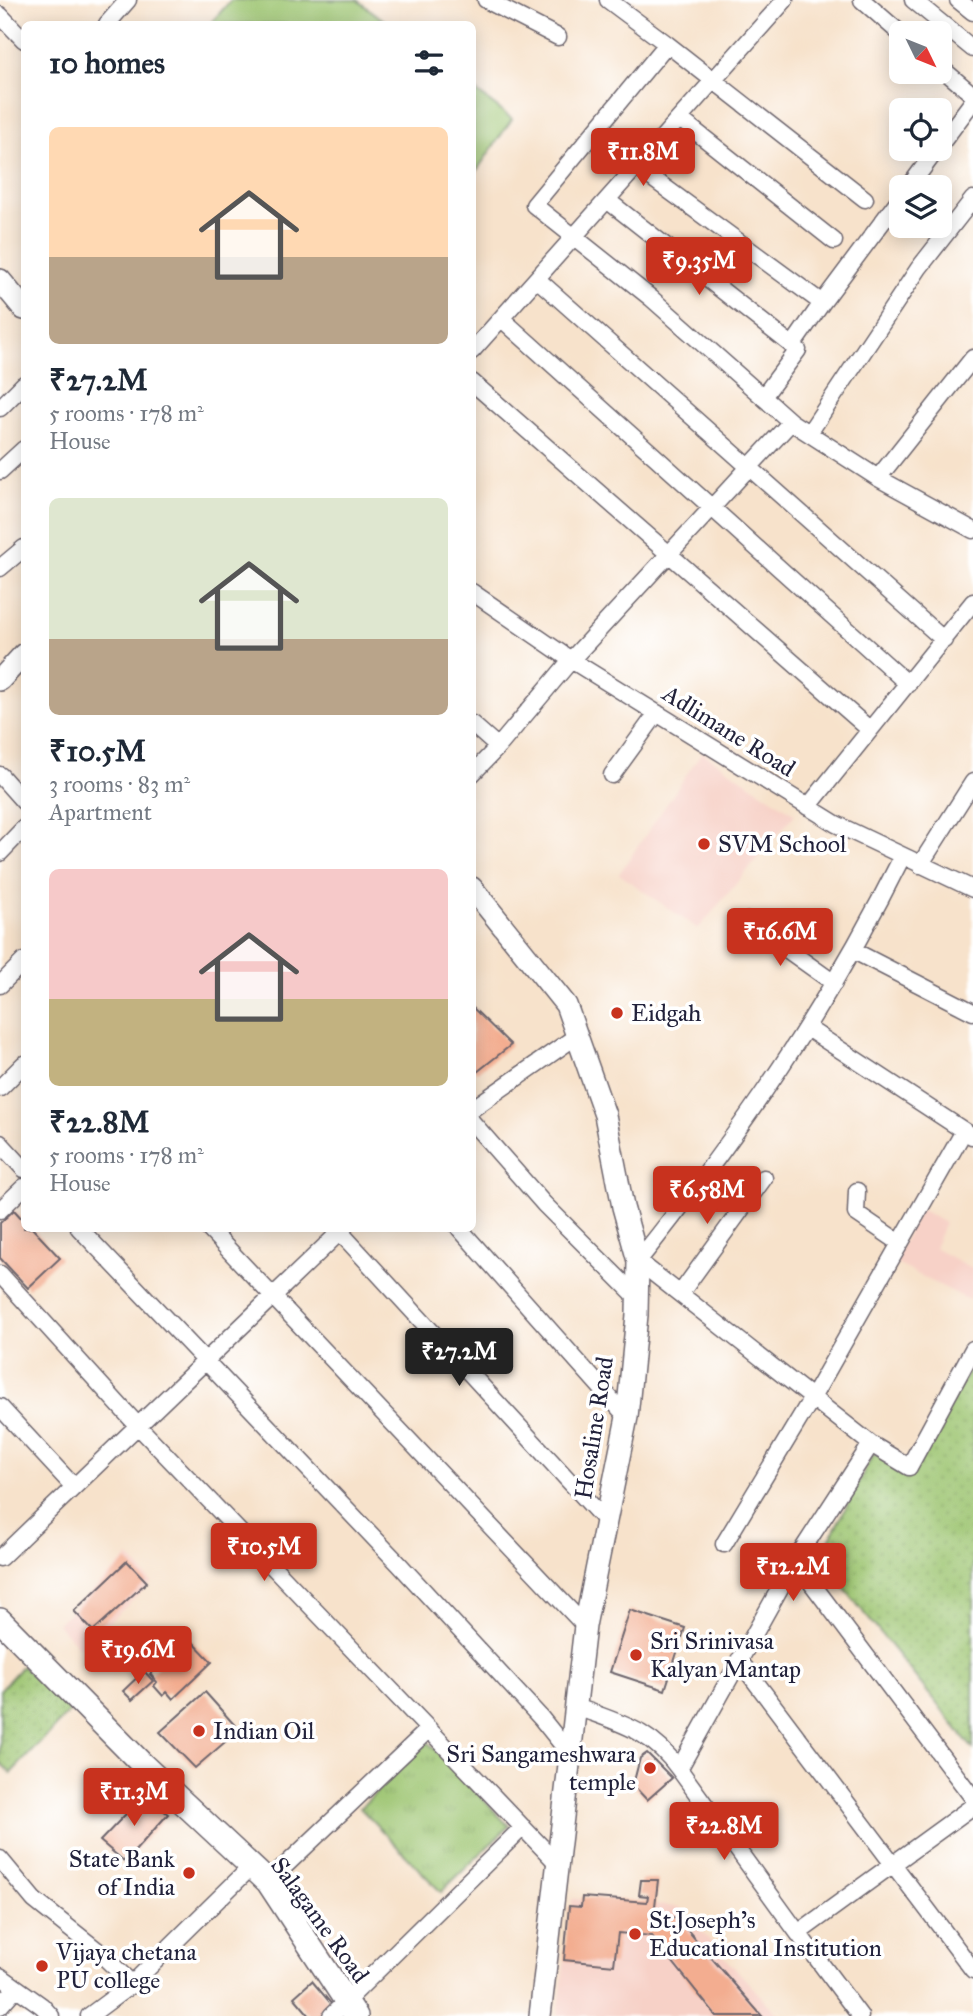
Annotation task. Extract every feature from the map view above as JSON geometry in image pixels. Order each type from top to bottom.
[{"type":"main road","name":"Salagame Road","points":[[0,1620],[144,1765],[259,1875],[344,2010]]},
{"type":"street","points":[[110,21],[128,0]]},
{"type":"street","points":[[486,0],[558,37]]},
{"type":"street","points":[[608,0],[715,80],[865,199]]},
{"type":"street","points":[[476,347],[785,0]]},
{"type":"street","points":[[862,0],[889,24]]},
{"type":"street","points":[[913,0],[973,49]]},
{"type":"street","points":[[958,0],[973,12]]},
{"type":"street","points":[[0,15],[21,37]]},
{"type":"street","points":[[667,44],[534,205],[651,298],[792,422],[878,478],[973,530]]},
{"type":"street","points":[[952,77],[973,95]]},
{"type":"street","points":[[952,129],[973,101]]},
{"type":"street","points":[[681,119],[834,241]]},
{"type":"street","points":[[637,167],[822,303]]},
{"type":"street","points":[[809,433],[919,268],[973,199]]},
{"type":"street","points":[[607,200],[798,350],[763,397]]},
{"type":"street","points":[[792,345],[889,213]]},
{"type":"street","points":[[537,279],[944,639]]},
{"type":"street","points":[[1,282],[21,305]]},
{"type":"street","points":[[502,319],[908,684]]},
{"type":"street","points":[[878,478],[973,358]]},
{"type":"street","points":[[476,385],[869,729]]},
{"type":"street","points":[[0,408],[21,387]]},
{"type":"street","points":[[476,770],[571,660],[792,422]]},
{"type":"street","points":[[0,471],[21,452]]},
{"type":"street","points":[[0,568],[21,550]]},
{"type":"street","name":"Adlimane Road","points":[[476,595],[571,660],[808,807],[902,857],[973,888]]},
{"type":"street","points":[[808,807],[973,603]]},
{"type":"street","points":[[0,680],[21,657]]},
{"type":"street","points":[[612,775],[657,713]]},
{"type":"street","points":[[476,728],[498,747]]},
{"type":"street","points":[[0,775],[21,800]]},
{"type":"street","points":[[920,865],[973,782]]},
{"type":"street","points":[[0,853],[21,831]]},
{"type":"street","points":[[902,857],[855,951],[768,1090],[638,1261],[871,1444],[909,1467],[973,1349]]},
{"type":"street","name":"Hosaline Road","points":[[476,893],[566,1005],[605,1115],[623,1207],[638,1261],[638,1298],[627,1417],[585,1626],[540,2016]]},
{"type":"street","points":[[747,921],[834,983]]},
{"type":"street","points":[[855,951],[973,1013]]},
{"type":"street","points":[[0,985],[21,964]]},
{"type":"street","points":[[723,1544],[812,1398],[900,1243],[968,1134],[807,1028]]},
{"type":"street","points":[[476,1106],[578,1035]]},
{"type":"street","points":[[0,1088],[21,1067]]},
{"type":"street","points":[[476,1127],[544,1204],[638,1298]]},
{"type":"street","points":[[0,1143],[21,1166]]},
{"type":"street","points":[[680,1294],[764,1178]]},
{"type":"street","points":[[0,1210],[21,1190]]},
{"type":"street","points":[[857,1191],[856,1213],[900,1243]]},
{"type":"street","points":[[83,1232],[207,1360],[541,1718],[569,1753]]},
{"type":"street","points":[[212,1232],[585,1626]]},
{"type":"street","points":[[0,1558],[274,1297],[336,1232]]},
{"type":"street","points":[[338,1232],[605,1520]]},
{"type":"street","points":[[463,1232],[627,1417]]},
{"type":"street","points":[[0,1274],[138,1426],[558,1864]]},
{"type":"street","points":[[0,1407],[74,1487]]},
{"type":"street","points":[[680,1769],[795,1561],[871,1444]]},
{"type":"street","points":[[795,1561],[973,1798]]},
{"type":"street","points":[[739,1660],[973,1970]]},
{"type":"street","points":[[577,1707],[635,1730],[662,1746],[860,2016]]},
{"type":"street","points":[[89,2016],[132,1984],[429,1729]]},
{"type":"street","points":[[798,1933],[973,1806]]},
{"type":"street","points":[[344,2010],[523,1827]]},
{"type":"street","points":[[0,1859],[34,1900],[98,1951],[132,1984]]},
{"type":"street","points":[[0,1976],[43,2006],[51,2016]]},
{"type":"street","points":[[0,2006],[16,1988]]},
{"type":"shaded area","name":"SVM School","points":[[702,752],[795,814],[698,929],[619,874]]},
{"type":"shaded area","points":[[920,1209],[945,1223],[934,1248],[973,1269],[973,1291],[969,1300],[893,1262]]},
{"type":"shaded area","points":[[129,1557],[152,1583],[80,1648],[57,1624]]},
{"type":"shaded area","name":"St.Joseph's Educational Institution","points":[[572,1899],[679,1907],[779,2016],[558,2016]]},
{"type":"green space","points":[[231,0],[357,0],[385,21],[213,21]]},
{"type":"green space","points":[[476,91],[512,119],[476,172]]},
{"type":"green space","points":[[973,1361],[973,1749],[820,1558],[873,1454],[918,1464]]},
{"type":"green space","points":[[22,1666],[70,1711],[11,1773],[0,1763],[0,1690]]},
{"type":"green space","points":[[428,1742],[509,1826],[441,1892],[360,1808]]},
{"type":"building","points":[[476,1011],[511,1045],[476,1071]]},
{"type":"building","points":[[14,1210],[21,1218],[21,1232],[36,1232],[60,1258],[28,1288],[0,1258],[0,1223]]},
{"type":"building","points":[[127,1561],[147,1582],[93,1631],[74,1611]]},
{"type":"building","points":[[630,1610],[685,1628],[665,1690],[610,1672]]},
{"type":"building","points":[[188,1637],[212,1662],[173,1699],[167,1692],[163,1696],[154,1686],[157,1682],[150,1674]]},
{"type":"building","points":[[144,1671],[153,1681],[132,1700],[123,1691]]},
{"type":"building","name":"Indian Oil","points":[[205,1692],[239,1730],[195,1768],[160,1732]]},
{"type":"building","name":"Sri Sangameshwara temple","points":[[647,1753],[672,1778],[647,1800],[633,1785],[640,1758]]},
{"type":"building","points":[[144,1795],[168,1814],[125,1862],[100,1841]]},
{"type":"building","points":[[641,1880],[658,1880],[654,1915],[677,1918],[762,2016],[716,2016],[652,1936],[618,1933],[614,1965],[564,1960],[569,1906],[581,1907],[582,1897],[647,1902],[648,1896],[639,1895]]},
{"type":"building","points":[[312,1981],[333,2006],[321,2016],[310,2016],[294,1997]]},
{"type":"place","name":"SVM School","points":[[704,844]]},
{"type":"place","name":"Eidgah","points":[[617,1013]]},
{"type":"place","name":"Sri Srinivasa Kalyan Mantap","points":[[636,1655]]},
{"type":"place","name":"Indian Oil","points":[[199,1731]]},
{"type":"place","name":"Sri Sangameshwara temple","points":[[650,1768]]},
{"type":"place","name":"State Bank of India","points":[[189,1873]]},
{"type":"place","name":"St.Joseph's Educational Institution","points":[[635,1934]]},
{"type":"place","name":"Vijaya chetana PU college","points":[[42,1966]]}]
